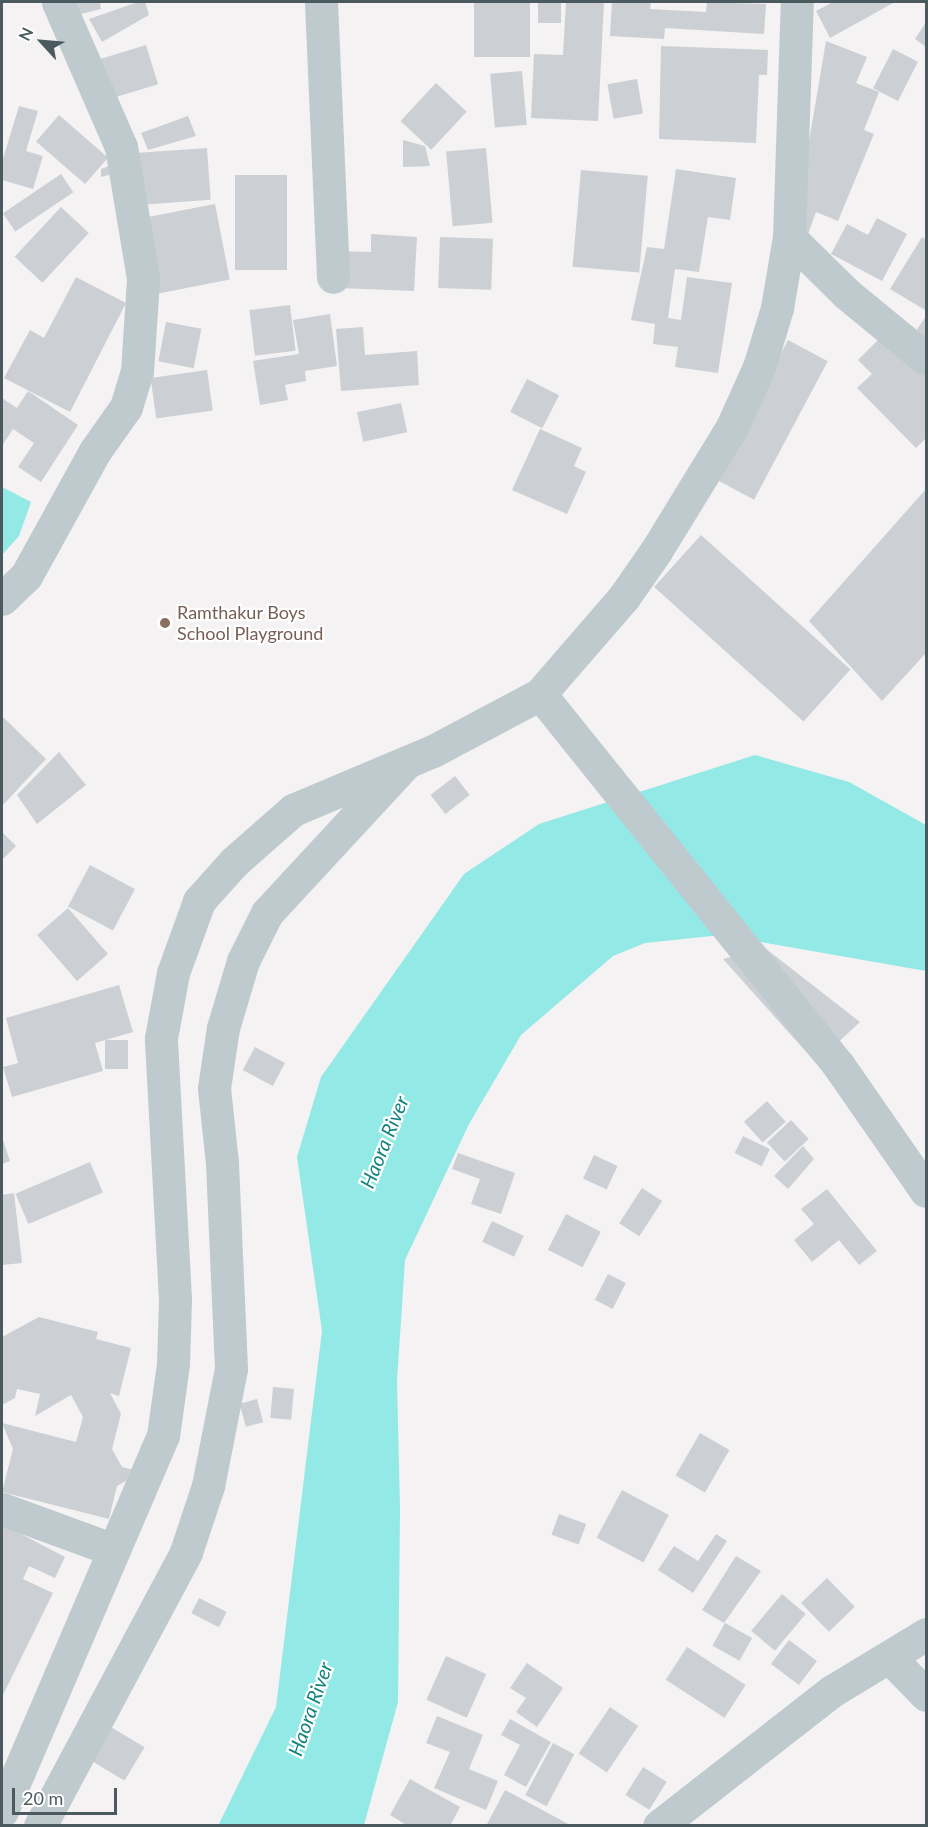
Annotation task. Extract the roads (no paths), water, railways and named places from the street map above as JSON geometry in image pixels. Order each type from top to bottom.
[{"type":"street","points":[[2,599],[26,576],[95,451],[126,407],[136,372],[143,278],[121,147],[58,2]]},
{"type":"street","points":[[321,2],[333,277]]},
{"type":"street","points":[[2,1811],[163,1436],[173,1364],[175,1299],[161,1038],[173,973],[199,901],[234,862],[293,810],[409,759],[434,751],[540,694],[624,597],[691,498],[732,427],[759,367],[777,308],[789,237],[806,6]]},
{"type":"street","points":[[789,237],[847,294],[927,359]]},
{"type":"street","points":[[540,694],[578,737],[839,1066],[927,1191]]},
{"type":"street","points":[[40,1826],[186,1552],[214,1463],[231,1369],[222,1163],[214,1088],[223,1028],[243,961],[267,913],[409,759]]},
{"type":"street","points":[[2,1509],[114,1550]]},
{"type":"street","points":[[659,1826],[832,1691],[891,1659],[927,1634]]},
{"type":"street","points":[[891,1659],[927,1695]]},
{"type":"water","points":[[2,487],[31,502],[19,536],[2,555]]},
{"type":"water","name":"Haora River","points":[[755,755],[849,782],[926,825],[926,971],[721,935],[645,943],[613,956],[521,1035],[469,1124],[405,1260],[397,1381],[400,1509],[398,1702],[364,1825],[218,1826],[276,1707],[322,1331],[297,1157],[321,1077],[464,874],[539,824]]},
{"type":"place","name":"Ramthakur Boys School Playground","points":[[165,623]]}]
